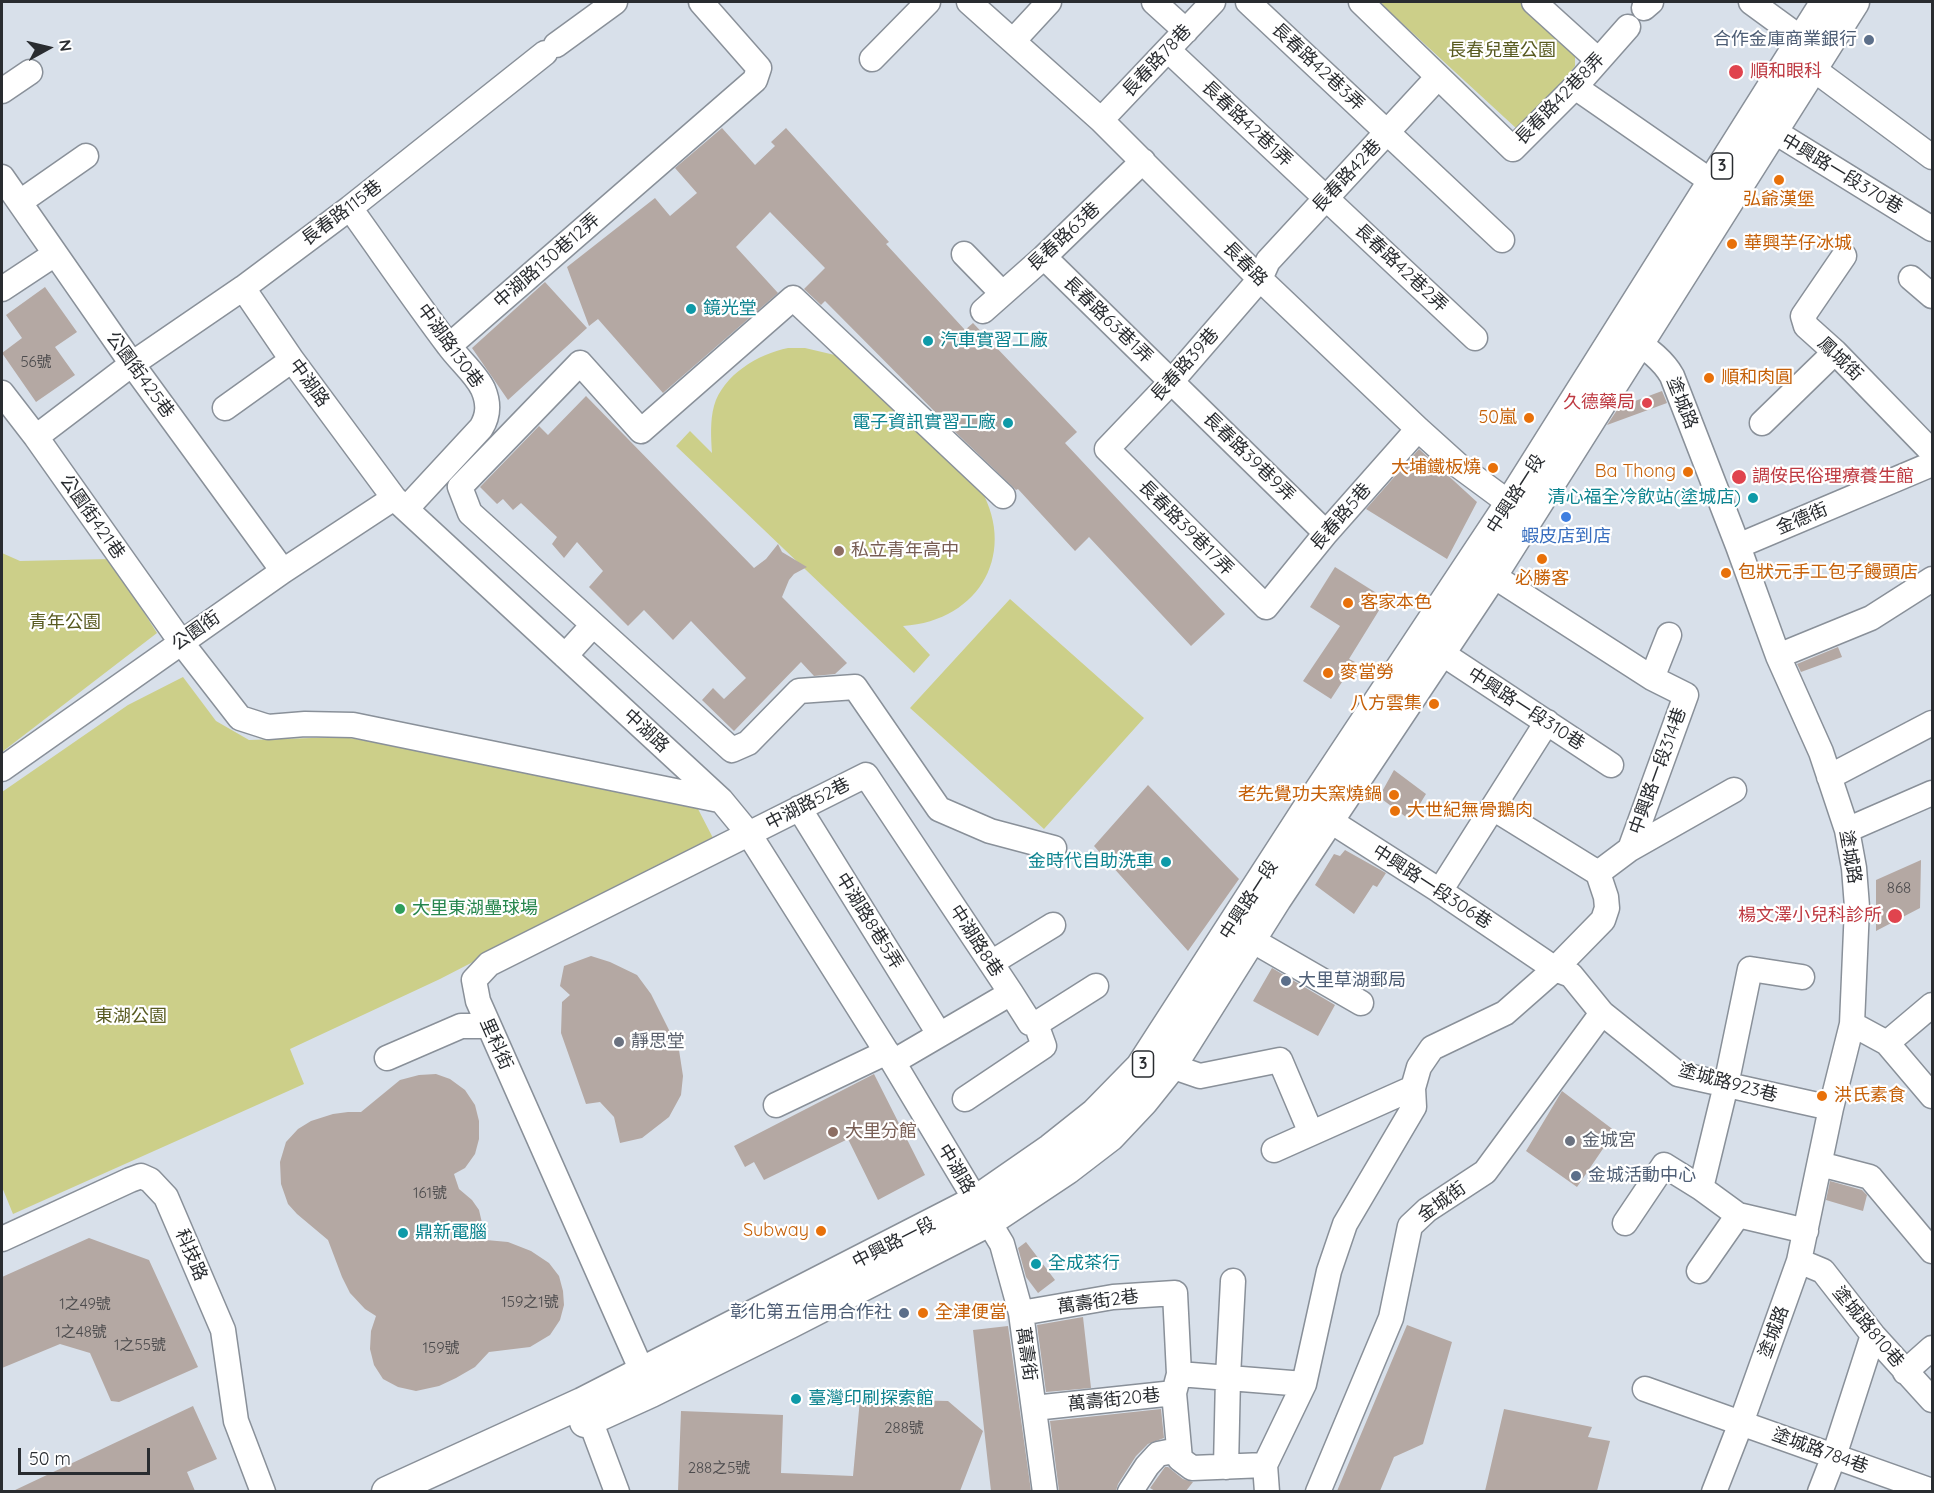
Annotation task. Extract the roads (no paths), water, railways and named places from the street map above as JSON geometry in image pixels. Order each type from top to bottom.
[{"type":"main road","name":"中興路一段","points":[[982,1211],[1095,1113],[1141,1067],[1241,933],[1630,337],[1762,125],[1803,40],[1826,2]]},
{"type":"main road","name":"中興路一段","points":[[1630,337],[1712,182],[1812,68],[1854,2]]},
{"type":"main road","name":"中興路一段","points":[[1319,814],[1440,652],[1492,575],[1519,510]]},
{"type":"main road","name":"中興路一段","points":[[435,1491],[586,1411],[1067,1169],[1110,1136],[1143,1101],[1171,1066],[1241,933]]},
{"type":"main road","name":"中興路一段","points":[[387,1491],[586,1411]]},
{"type":"street","name":"長春路115巷","points":[[36,437],[132,364],[243,288],[350,208],[551,49],[615,2]]},
{"type":"street","name":"中湖路130巷12弄","points":[[449,346],[754,80],[759,68],[701,2]]},
{"type":"street","points":[[872,59],[928,2]]},
{"type":"street","name":"長春路","points":[[969,2],[1101,120],[1260,279],[1418,429],[1459,466],[1519,510]]},
{"type":"street","points":[[1013,41],[1049,2]]},
{"type":"street","points":[[1154,2],[1186,31]]},
{"type":"street","name":"長春路78巷","points":[[1101,120],[1213,2]]},
{"type":"street","name":"長春路42巷3弄","points":[[1248,2],[1502,240]]},
{"type":"street","points":[[1361,2],[1438,77]]},
{"type":"street","points":[[1534,2],[1598,60]]},
{"type":"street","points":[[1751,2],[1803,40]]},
{"type":"street","name":"長春路42巷8弄","points":[[1438,77],[1513,149],[1575,87],[1628,27]]},
{"type":"street","name":"長春路42巷1弄","points":[[1168,50],[1326,198]]},
{"type":"street","points":[[1812,68],[1932,157]]},
{"type":"street","points":[[2,92],[30,72]]},
{"type":"street","name":"長春路42巷","points":[[1260,279],[1268,261],[1438,77]]},
{"type":"street","points":[[1575,87],[1712,182]]},
{"type":"street","name":"中興路一段370巷","points":[[1762,125],[1932,229]]},
{"type":"street","points":[[20,202],[86,156]]},
{"type":"street","name":"長春路63巷","points":[[983,311],[1044,257],[1143,161]]},
{"type":"street","name":"公園街425巷","points":[[2,177],[132,364],[283,571]]},
{"type":"street","name":"長春路42巷2弄","points":[[1326,198],[1475,338]]},
{"type":"street","name":"中湖路130巷","points":[[350,208],[449,346],[482,387],[488,411],[481,428],[400,503]]},
{"type":"street","points":[[2,288],[55,254]]},
{"type":"street","points":[[964,254],[1002,293]]},
{"type":"street","name":"鳳城街","points":[[1844,256],[1803,316],[1806,326],[1835,352],[1932,452]]},
{"type":"street","name":"長春路63巷1弄","points":[[1044,257],[1171,382]]},
{"type":"street","points":[[1911,278],[1932,296]]},
{"type":"street","name":"長春路39巷","points":[[1107,449],[1171,382],[1260,279]]},
{"type":"street","name":"中湖路","points":[[243,288],[292,360],[400,503],[721,801],[749,834],[890,1057],[982,1211]]},
{"type":"street","points":[[1003,496],[793,298],[641,431],[580,363],[460,487],[470,513],[732,750],[748,743],[799,692],[855,687],[939,809],[990,831],[1054,848]]},
{"type":"street","name":"塗城路","points":[[1630,337],[1665,364],[1672,376],[1778,656],[1821,752],[1847,830],[1854,868],[1857,907],[1852,1024],[1831,1108],[1799,1262],[1742,1423],[1714,1491]]},
{"type":"street","points":[[1761,423],[1835,352]]},
{"type":"street","points":[[225,408],[292,360]]},
{"type":"street","name":"長春路39巷9弄","points":[[1171,382],[1326,533]]},
{"type":"street","name":"公園街421巷","points":[[2,393],[36,437],[181,642],[240,718],[268,727],[306,724],[353,725],[721,801]]},
{"type":"street","name":"長春路5巷","points":[[1266,607],[1326,533],[1418,429]]},
{"type":"street","name":"長春路39巷17弄","points":[[1107,449],[1266,607]]},
{"type":"street","name":"金德街","points":[[1738,546],[1932,464]]},
{"type":"street","name":"公園街","points":[[2,769],[283,571],[400,503]]},
{"type":"street","name":"中興路一段314巷","points":[[1492,575],[1652,678],[1686,695],[1630,849]]},
{"type":"street","points":[[1778,656],[1871,618],[1932,579]]},
{"type":"street","points":[[565,656],[593,625]]},
{"type":"street","points":[[1652,678],[1669,635]]},
{"type":"street","name":"中興路一段310巷","points":[[1440,652],[1611,765]]},
{"type":"street","points":[[1440,891],[1546,722]]},
{"type":"street","points":[[1829,777],[1932,723]]},
{"type":"street","name":"中湖路52巷","points":[[749,834],[866,775]]},
{"type":"street","name":"中湖路8巷","points":[[776,1105],[939,1034],[1011,993],[866,775]]},
{"type":"street","name":"中興路一段314巷","points":[[1598,873],[1630,849],[1734,790]]},
{"type":"street","points":[[1847,830],[1932,793]]},
{"type":"street","name":"中湖路8巷5弄","points":[[799,808],[939,1034]]},
{"type":"street","points":[[1267,1491],[1264,1465],[1304,1384],[1329,1271],[1345,1224],[1414,1107],[1413,1088],[1419,1067],[1432,1048],[1505,1013],[1555,969],[1603,920],[1607,908],[1598,873],[1493,808]]},
{"type":"street","name":"中興路一段306巷","points":[[1319,814],[1440,891],[1555,969]]},
{"type":"street","name":"里科街","points":[[647,1382],[488,1026],[478,1001],[474,980],[489,964],[749,834]]},
{"type":"street","points":[[991,963],[1053,925]]},
{"type":"street","points":[[1241,933],[1361,1003]]},
{"type":"street","name":"塗城路923巷","points":[[1555,969],[1570,975],[1602,1013],[1678,1074],[1831,1108]]},
{"type":"street","points":[[1701,1188],[1726,1085],[1750,969],[1802,977]]},
{"type":"street","points":[[1011,993],[1030,1023],[1036,1024],[1096,986]]},
{"type":"street","points":[[1887,1043],[1932,1005]]},
{"type":"street","name":"金城街","points":[[1318,1491],[1390,1318],[1410,1226],[1427,1210],[1485,1172],[1602,1013]]},
{"type":"street","points":[[965,1098],[1044,1046],[1036,1024]]},
{"type":"street","points":[[1852,1024],[1887,1043],[1932,1096]]},
{"type":"street","points":[[387,1058],[461,1026],[488,1026]]},
{"type":"street","points":[[1171,1066],[1200,1076],[1280,1060],[1311,1133]]},
{"type":"street","points":[[1274,1150],[1413,1088]]},
{"type":"street","points":[[1820,1164],[1870,1177],[1932,1251]]},
{"type":"street","points":[[1624,1223],[1664,1165],[1738,1215],[1806,1231]]},
{"type":"street","name":"科技路","points":[[2,1239],[130,1180],[141,1176],[150,1180],[166,1197],[223,1330],[236,1421],[263,1491]]},
{"type":"street","name":"萬壽街","points":[[982,1211],[1002,1244],[1021,1313],[1045,1491]]},
{"type":"street","points":[[1699,1271],[1738,1215]]},
{"type":"street","name":"塗城路810巷","points":[[1799,1262],[1823,1271],[1873,1335],[1932,1400]]},
{"type":"street","points":[[1226,1467],[1233,1281]]},
{"type":"street","name":"萬壽街2巷","points":[[1021,1313],[1113,1298],[1175,1293],[1177,1384]]},
{"type":"street","points":[[1820,1491],[1834,1456],[1873,1335]]},
{"type":"street","points":[[1905,1372],[1932,1348]]},
{"type":"street","name":"萬壽街20巷","points":[[1034,1408],[1228,1377],[1304,1384]]},
{"type":"street","points":[[1177,1384],[1180,1459],[1192,1468],[1264,1465]]},
{"type":"street","name":"塗城路784巷","points":[[1646,1389],[1834,1456],[1879,1482],[1932,1491]]},
{"type":"street","points":[[586,1411],[617,1491]]},
{"type":"street","points":[[1130,1491],[1158,1454],[1178,1450]]},
{"type":"place","name":"合作金庫商業銀行","points":[[1869,40]]},
{"type":"place","name":"順和眼科","points":[[1736,72]]},
{"type":"place","name":"弘爺漢堡","points":[[1779,180]]},
{"type":"place","name":"華興芋仔冰城","points":[[1732,244]]},
{"type":"place","name":"鏡光堂","points":[[691,309]]},
{"type":"place","name":"汽車實習工廠","points":[[928,341]]},
{"type":"place","name":"順和肉圓","points":[[1709,378]]},
{"type":"place","name":"久德藥局","points":[[1647,403]]},
{"type":"place","name":"50嵐","points":[[1529,418]]},
{"type":"place","name":"電子資訊實習工廠","points":[[1008,423]]},
{"type":"place","name":"大埔鐵板燒","points":[[1493,468]]},
{"type":"place","name":"Ba Thong","points":[[1688,472]]},
{"type":"place","name":"調侒民俗理療養生館","points":[[1739,477]]},
{"type":"place","name":"清心福全冷飲站(塗城店)","points":[[1753,498]]},
{"type":"place","name":"蝦皮店到店","points":[[1566,517]]},
{"type":"place","name":"私立青年高中","points":[[839,551]]},
{"type":"place","name":"必勝客","points":[[1542,559]]},
{"type":"place","name":"包狀元手工包子饅頭店","points":[[1726,573]]},
{"type":"place","name":"客家本色","points":[[1348,603]]},
{"type":"place","name":"麥當勞","points":[[1328,673]]},
{"type":"place","name":"八方雲集","points":[[1434,704]]},
{"type":"place","name":"老先覺功夫窯燒鍋","points":[[1394,795]]},
{"type":"place","name":"大世紀無骨鵝肉","points":[[1395,811]]},
{"type":"place","name":"金時代自助洗車","points":[[1166,862]]},
{"type":"place","name":"大里東湖壘球場","points":[[400,909]]},
{"type":"place","name":"楊文澤小兒科診所","points":[[1895,916]]},
{"type":"place","name":"大里草湖郵局","points":[[1286,981]]},
{"type":"place","name":"靜思堂","points":[[619,1042]]},
{"type":"place","name":"洪氏素食","points":[[1822,1096]]},
{"type":"place","name":"大里分館","points":[[833,1132]]},
{"type":"place","name":"金城宮","points":[[1570,1141]]},
{"type":"place","name":"金城活動中心","points":[[1576,1176]]},
{"type":"place","name":"Subway","points":[[821,1231]]},
{"type":"place","name":"鼎新電腦","points":[[403,1233]]},
{"type":"place","name":"全成茶行","points":[[1036,1264]]},
{"type":"place","name":"彰化第五信用合作社","points":[[904,1313]]},
{"type":"place","name":"全津便當","points":[[923,1313]]},
{"type":"place","name":"臺灣印刷探索館","points":[[796,1399]]},
{"type":"park label","name":"長春兒童公園","points":[[1502,51]]},
{"type":"park label","name":"青年公園","points":[[65,623]]},
{"type":"park label","name":"東湖公園","points":[[131,1017]]}]
